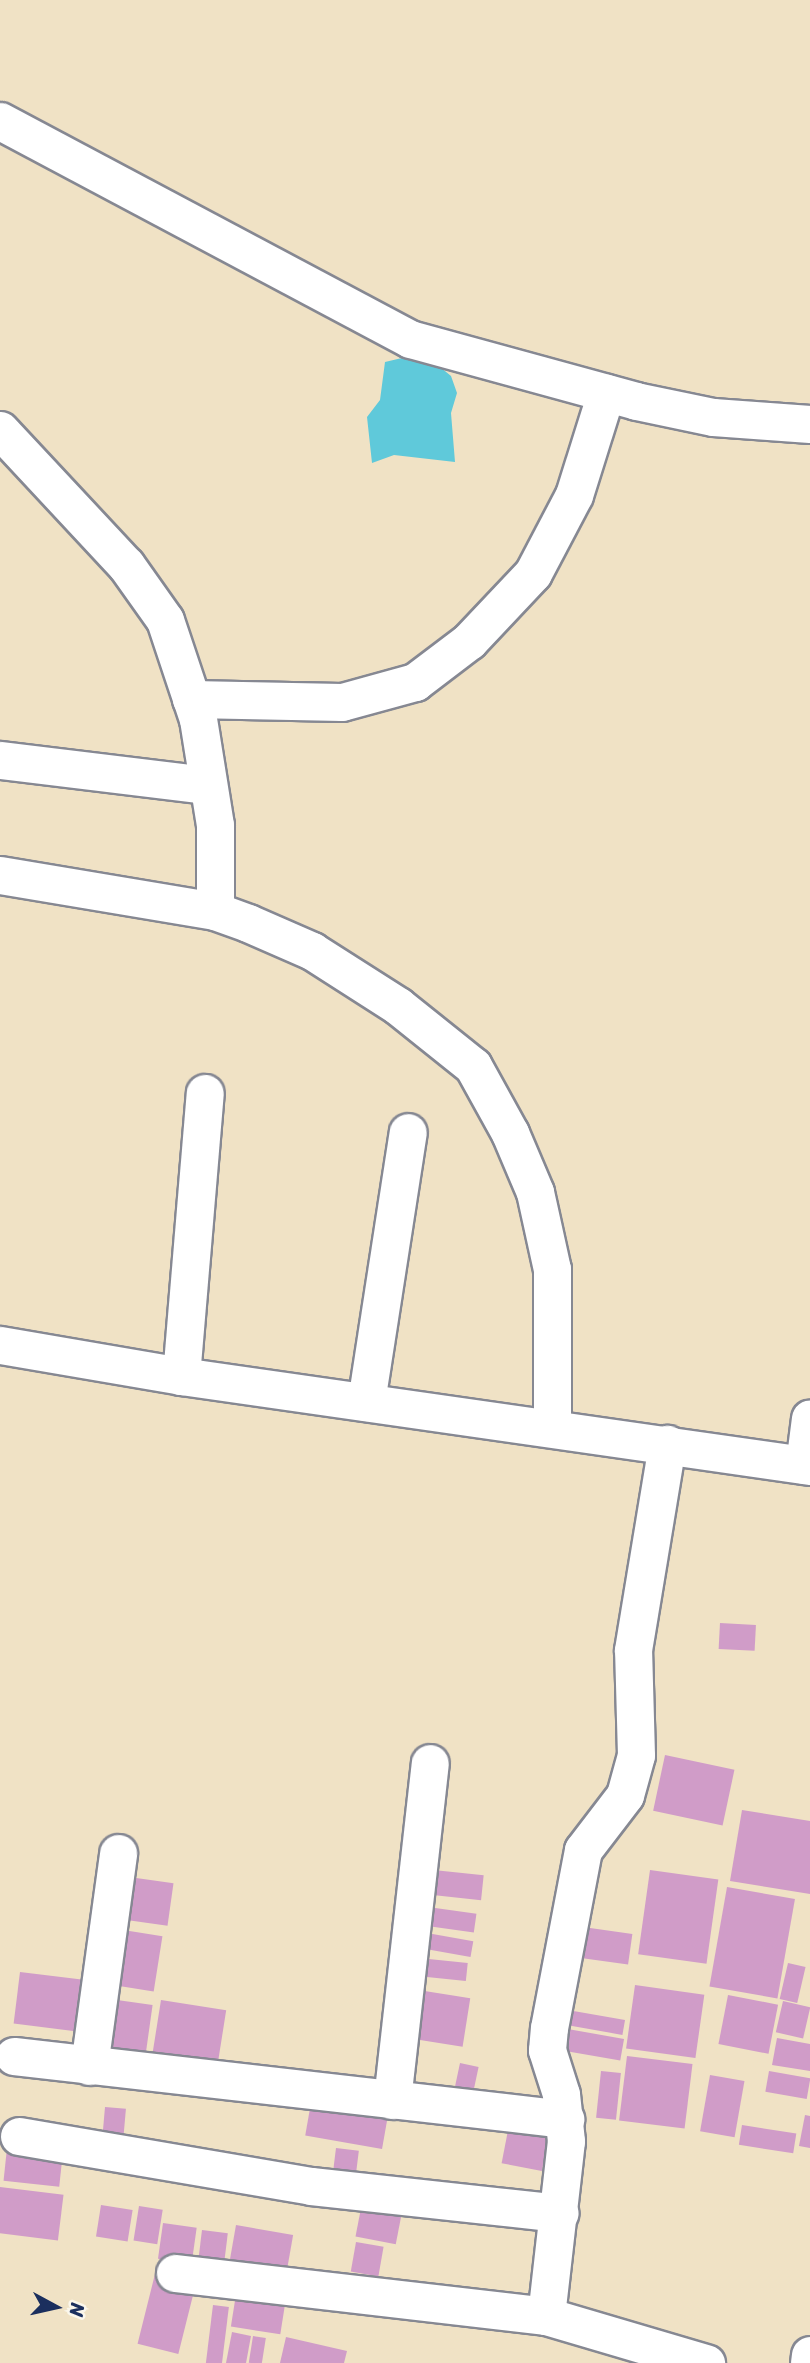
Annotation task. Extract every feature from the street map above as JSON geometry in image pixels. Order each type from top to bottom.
[{"type":"street","points":[[0,121],[410,339],[606,393],[713,417],[810,424]]},
{"type":"street","points":[[191,699],[342,702],[415,681],[469,641],[533,573],[574,495],[606,393]]},
{"type":"street","points":[[0,430],[126,565],[165,620],[191,699],[215,825],[215,911]]},
{"type":"street","points":[[0,760],[208,785]]},
{"type":"street","points":[[0,875],[215,911],[312,951],[398,1006],[472,1066],[510,1133],[535,1192],[552,1269],[552,1427]]},
{"type":"street","points":[[181,1376],[205,1093]]},
{"type":"street","points":[[366,1402],[408,1132]]},
{"type":"street","points":[[0,1345],[181,1376],[807,1465],[810,1418]]},
{"type":"street","points":[[546,2316],[560,2213],[565,2119],[547,2050],[549,2028],[583,1850],[625,1796],[634,1764],[634,1650],[667,1444]]},
{"type":"street","points":[[392,2100],[430,1763]]},
{"type":"street","points":[[89,2066],[118,1853]]},
{"type":"street","points":[[14,2056],[565,2119]]},
{"type":"street","points":[[19,2136],[310,2186],[560,2213]]},
{"type":"street","points":[[175,2273],[546,2316],[656,2356],[706,2363]]},
{"type":"street","points":[[809,2363],[810,2355]]},
{"type":"water","points":[[423,353],[451,376],[457,393],[451,413],[455,462],[394,455],[372,463],[367,417],[380,400],[385,362]]},
{"type":"building","points":[[720,1623],[756,1625],[755,1651],[719,1649]]},
{"type":"building","points":[[665,1755],[734,1770],[723,1826],[653,1811]]},
{"type":"building","points":[[742,1810],[810,1821],[810,1894],[730,1881]]},
{"type":"building","points":[[424,1869],[484,1875],[481,1900],[421,1894]]},
{"type":"building","points":[[650,1870],[718,1880],[706,1964],[638,1954]]},
{"type":"building","points":[[122,1876],[173,1883],[168,1926],[116,1919]]},
{"type":"building","points":[[727,1887],[795,1899],[777,1998],[709,1986]]},
{"type":"building","points":[[421,1906],[476,1914],[474,1933],[418,1925]]},
{"type":"building","points":[[569,1925],[632,1934],[628,1965],[565,1956]]},
{"type":"building","points":[[117,1929],[162,1936],[154,1992],[108,1984]]},
{"type":"building","points":[[427,1933],[473,1941],[471,1957],[424,1949]]},
{"type":"building","points":[[419,1958],[468,1963],[466,1981],[417,1976]]},
{"type":"building","points":[[788,1963],[806,1967],[797,2003],[780,1999]]},
{"type":"building","points":[[20,1972],[84,1980],[77,2031],[14,2024]]},
{"type":"building","points":[[635,1985],[704,1995],[695,2058],[626,2048]]},
{"type":"building","points":[[412,1989],[470,1998],[463,2047],[404,2037]]},
{"type":"building","points":[[728,1995],[778,2005],[769,2054],[718,2044]]},
{"type":"building","points":[[110,1999],[153,2005],[145,2061],[102,2055]]},
{"type":"building","points":[[161,2000],[226,2010],[216,2077],[150,2067]]},
{"type":"building","points":[[783,2001],[810,2007],[803,2038],[776,2032]]},
{"type":"building","points":[[562,2009],[625,2020],[622,2035],[559,2024]]},
{"type":"building","points":[[562,2028],[624,2039],[620,2061],[558,2050]]},
{"type":"building","points":[[777,2038],[810,2044],[810,2071],[772,2065]]},
{"type":"building","points":[[627,2056],[693,2064],[685,2129],[619,2121]]},
{"type":"building","points":[[460,2063],[479,2067],[471,2102],[453,2098]]},
{"type":"building","points":[[601,2071],[621,2073],[616,2120],[596,2118]]},
{"type":"building","points":[[769,2071],[810,2078],[807,2099],[765,2092]]},
{"type":"building","points":[[710,2075],[744,2081],[735,2137],[700,2131]]},
{"type":"building","points":[[312,2097],[389,2111],[382,2149],[305,2135]]},
{"type":"building","points":[[105,2107],[126,2109],[124,2135],[103,2133]]},
{"type":"building","points":[[805,2115],[810,2116],[810,2148],[799,2146]]},
{"type":"building","points":[[510,2120],[550,2128],[542,2171],[502,2163]]},
{"type":"building","points":[[742,2125],[796,2134],[793,2153],[739,2145]]},
{"type":"building","points":[[7,2148],[63,2154],[59,2187],[4,2181]]},
{"type":"building","points":[[336,2148],[359,2151],[356,2178],[333,2175]]},
{"type":"building","points":[[0,2187],[64,2195],[58,2240],[0,2233]]},
{"type":"building","points":[[362,2203],[402,2211],[396,2244],[356,2236]]},
{"type":"building","points":[[101,2205],[133,2210],[128,2242],[96,2237]]},
{"type":"building","points":[[139,2206],[163,2210],[157,2244],[134,2241]]},
{"type":"building","points":[[163,2223],[197,2228],[192,2263],[158,2259]]},
{"type":"building","points":[[236,2225],[293,2235],[286,2273],[229,2263]]},
{"type":"building","points":[[202,2230],[228,2233],[223,2273],[197,2270]]},
{"type":"building","points":[[356,2242],[384,2247],[378,2276],[351,2272]]},
{"type":"building","points":[[155,2274],[196,2284],[178,2354],[138,2344]]},
{"type":"building","points":[[237,2288],[286,2296],[280,2334],[231,2327]]},
{"type":"building","points":[[213,2305],[229,2307],[222,2363],[206,2363]]},
{"type":"building","points":[[232,2332],[251,2336],[246,2363],[226,2363]]},
{"type":"building","points":[[253,2336],[266,2338],[262,2363],[249,2363]]},
{"type":"building","points":[[286,2337],[347,2351],[344,2363],[280,2363]]}]
